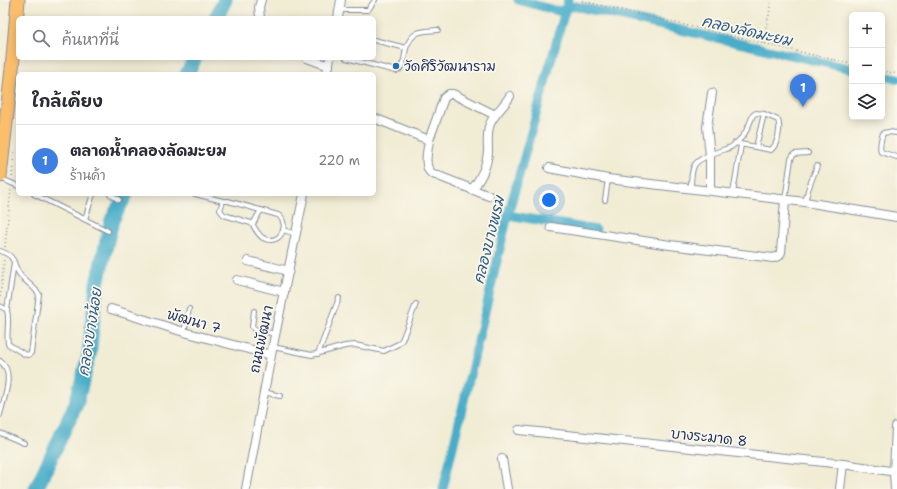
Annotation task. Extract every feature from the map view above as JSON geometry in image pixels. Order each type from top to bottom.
[{"type":"main road","points":[[17,16],[18,0]]},
{"type":"main road","points":[[0,177],[16,23]]},
{"type":"street","points":[[260,16],[259,7],[261,0]]},
{"type":"street","points":[[339,14],[341,0]]},
{"type":"street","points":[[312,60],[329,66]]},
{"type":"street","points":[[710,190],[710,155],[707,127],[712,93]]},
{"type":"street","points":[[490,196],[431,173],[426,163],[429,140],[444,98],[448,94],[453,94],[495,115]]},
{"type":"street","points":[[472,190],[486,166],[490,124],[510,96]]},
{"type":"street","points":[[376,119],[429,140]]},
{"type":"street","points":[[548,168],[608,179],[805,202],[897,217]]},
{"type":"street","name":"ถนนพัฒนา","points":[[246,489],[275,334],[304,196]]},
{"type":"street","points":[[551,227],[670,245],[773,258],[778,256],[781,252],[785,200]]},
{"type":"street","points":[[248,261],[289,271]]},
{"type":"street","points":[[238,280],[284,292]]},
{"type":"street","name":"พัฒนา 7","points":[[111,309],[184,332],[272,351]]},
{"type":"street","points":[[896,489],[897,427]]},
{"type":"street","name":"บางระมาด 8","points":[[518,430],[844,464],[896,472]]},
{"type":"street","points":[[502,459],[507,489]]},
{"type":"street","points":[[840,489],[844,464]]},
{"type":"lane","points":[[339,14],[368,10],[375,0]]},
{"type":"lane","points":[[354,60],[396,71],[403,66],[409,39],[420,31],[438,30]]},
{"type":"lane","points":[[376,40],[406,48]]},
{"type":"lane","points":[[691,188],[692,172],[694,165],[698,160],[735,143],[743,137],[753,115],[756,113],[764,114],[778,120],[779,124],[776,142],[771,150],[735,143]]},
{"type":"lane","points":[[756,148],[764,114]]},
{"type":"lane","points":[[897,132],[883,133],[880,149],[881,152],[897,156]]},
{"type":"lane","points":[[733,193],[741,145]]},
{"type":"lane","points":[[785,200],[791,159],[794,154],[808,153]]},
{"type":"lane","points":[[805,202],[817,166]]},
{"type":"lane","points":[[0,177],[16,185]]},
{"type":"lane","points":[[605,200],[608,179]]},
{"type":"lane","points":[[38,196],[108,231]]},
{"type":"lane","points":[[85,219],[92,196]]},
{"type":"lane","points":[[113,196],[119,200]]},
{"type":"lane","points":[[203,196],[228,201],[278,215],[282,218],[283,230],[279,238],[268,240],[260,235],[251,222],[224,214],[220,210],[223,201]]},
{"type":"lane","points":[[253,224],[261,210]]},
{"type":"lane","points":[[283,230],[296,234]]},
{"type":"lane","points":[[2,252],[9,254],[14,262],[21,277],[39,294],[32,353],[28,355],[8,344],[7,338],[7,310],[14,262]]},
{"type":"lane","points":[[318,354],[339,298]]},
{"type":"lane","points":[[272,351],[318,354],[345,346],[354,345],[384,351],[398,344],[402,340],[416,304]]},
{"type":"lane","points":[[0,306],[7,310]]},
{"type":"lane","points":[[184,332],[189,309]]},
{"type":"lane","points":[[254,311],[252,327],[254,329],[275,334]]},
{"type":"lane","points":[[0,361],[7,369],[8,376],[0,415]]},
{"type":"lane","points":[[264,392],[280,396]]},
{"type":"lane","points":[[0,433],[24,443]]},
{"type":"path","points":[[762,43],[771,0]]},
{"type":"path","points":[[582,1],[849,63]]},
{"type":"path","points":[[885,72],[897,74]]},
{"type":"path","points":[[0,303],[2,252],[15,143]]},
{"type":"waterway","name":"คลองบางน้อย","points":[[217,16],[225,0]]},
{"type":"waterway","name":"คลองลัดมะยม","points":[[518,0],[558,11],[575,6],[849,68]]},
{"type":"waterway","name":"คลองบางพรม","points":[[443,489],[508,215],[568,0]]},
{"type":"waterway","name":"คลองบางน้อย","points":[[188,72],[194,60]]},
{"type":"waterway","name":"คลองลัดมะยม","points":[[885,77],[897,79]]},
{"type":"waterway","name":"คลองบางน้อย","points":[[36,489],[76,404],[89,355],[97,284],[112,220],[125,196]]},
{"type":"waterway","points":[[508,215],[596,230]]},
{"type":"place","name":"วัดศิริวัฒนาราม","points":[[396,66]]},
{"type":"place","name":"ตลาดน้ำคลองลัดมะยม","points":[[803,107]]}]
